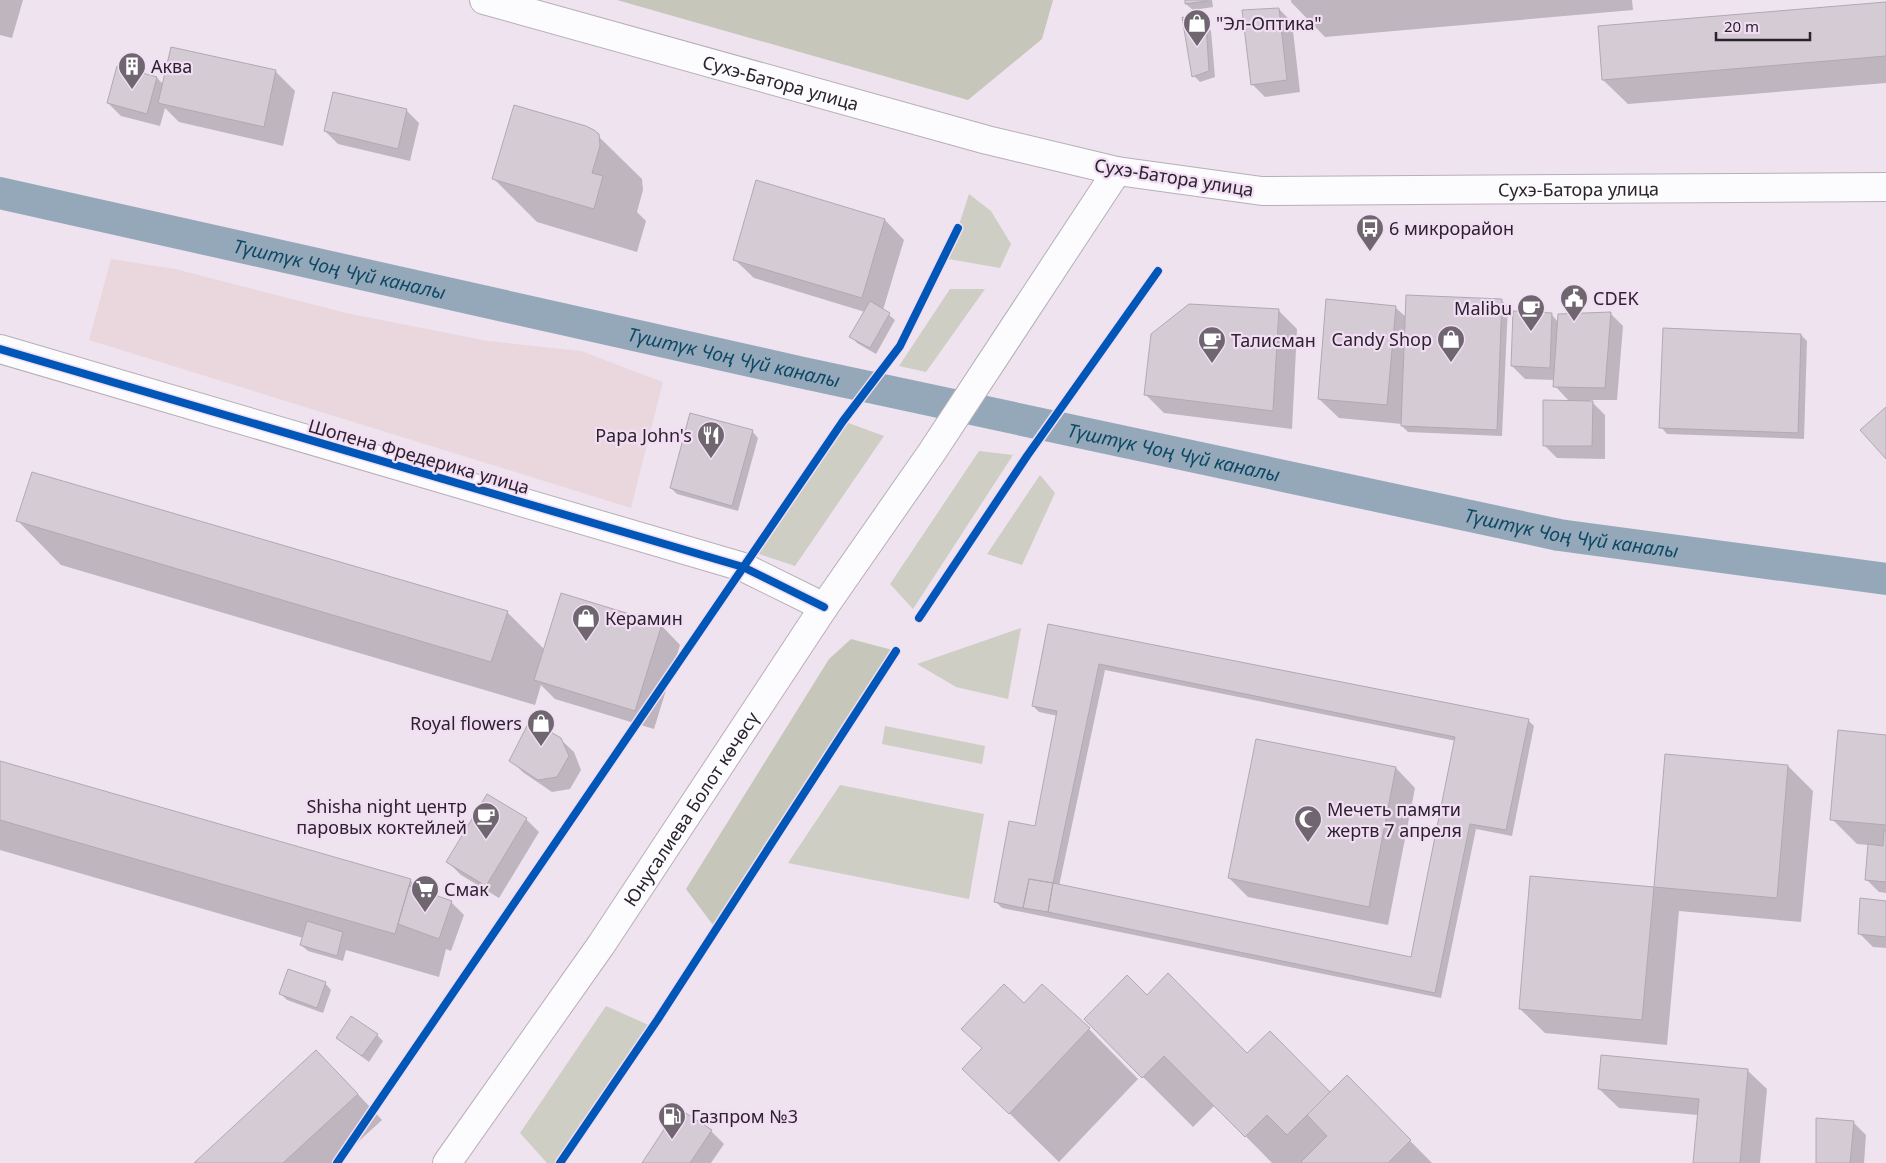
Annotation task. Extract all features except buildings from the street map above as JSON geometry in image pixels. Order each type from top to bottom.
[{"type":"main road","name":"Сухэ-Батора улица","points":[[484,0],[987,140],[1117,171],[1262,191],[1886,187]]},
{"type":"main road","name":"Юнусалиева Болот көчөсү","points":[[447,1163],[601,945],[824,607],[932,452],[1117,171]]},
{"type":"main road","name":"Шопена Фредерика улица","points":[[0,349],[743,567],[824,607]]},
{"type":"shaded area","points":[[617,0],[1053,0],[1042,39],[968,100]]},
{"type":"shaded area","points":[[969,194],[991,211],[1011,244],[1000,268],[943,258],[958,228]]},
{"type":"shaded area","points":[[111,259],[175,269],[346,313],[488,341],[581,351],[663,382],[631,508],[89,340]]},
{"type":"shaded area","points":[[950,289],[985,289],[926,372],[899,366]]},
{"type":"shaded area","points":[[843,421],[884,436],[795,566],[753,552]]},
{"type":"shaded area","points":[[979,451],[1013,455],[913,609],[890,584]]},
{"type":"shaded area","points":[[1040,475],[1055,493],[1022,565],[987,554]]},
{"type":"shaded area","points":[[1021,628],[1008,699],[956,687],[917,664]]},
{"type":"shaded area","points":[[851,639],[896,651],[716,929],[686,889],[829,659]]},
{"type":"shaded area","points":[[885,726],[985,746],[982,764],[882,744]]},
{"type":"shaded area","points":[[840,785],[984,814],[969,899],[788,863]]},
{"type":"shaded area","points":[[606,1006],[653,1027],[560,1163],[547,1163],[520,1133]]},
{"type":"waterway","name":"Түштүк Чоң Чүй каналы","points":[[0,193],[799,372],[1559,535],[1886,579]]},
{"type":"cycle path","points":[[337,1163],[843,421],[900,346],[958,228]]},
{"type":"cycle path","points":[[919,618],[1027,456],[1158,271]]},
{"type":"cycle path","points":[[0,349],[743,567],[824,607]]},
{"type":"cycle path","points":[[560,1163],[658,1019],[896,651]]},
{"type":"place","name":"\"Эл-Оптика\"","points":[[1197,47]]},
{"type":"place","name":"Аква","points":[[132,90]]},
{"type":"place","name":"6 микрорайон","points":[[1370,252]]},
{"type":"place","name":"CDEK","points":[[1574,322]]},
{"type":"place","name":"Malibu","points":[[1531,332]]},
{"type":"place","name":"Candy Shop","points":[[1451,363]]},
{"type":"place","name":"Талисман","points":[[1212,364]]},
{"type":"place","name":"Papa John's","points":[[711,459]]},
{"type":"place","name":"Керамин","points":[[586,642]]},
{"type":"place","name":"Royal flowers","points":[[541,747]]},
{"type":"place","name":"Shisha night центр паровых коктейлей","points":[[486,840]]},
{"type":"place","name":"Мечеть памяти жертв 7 апреля","points":[[1308,843]]},
{"type":"place","name":"Смак","points":[[425,913]]},
{"type":"place","name":"Газпром №3","points":[[672,1140]]}]
